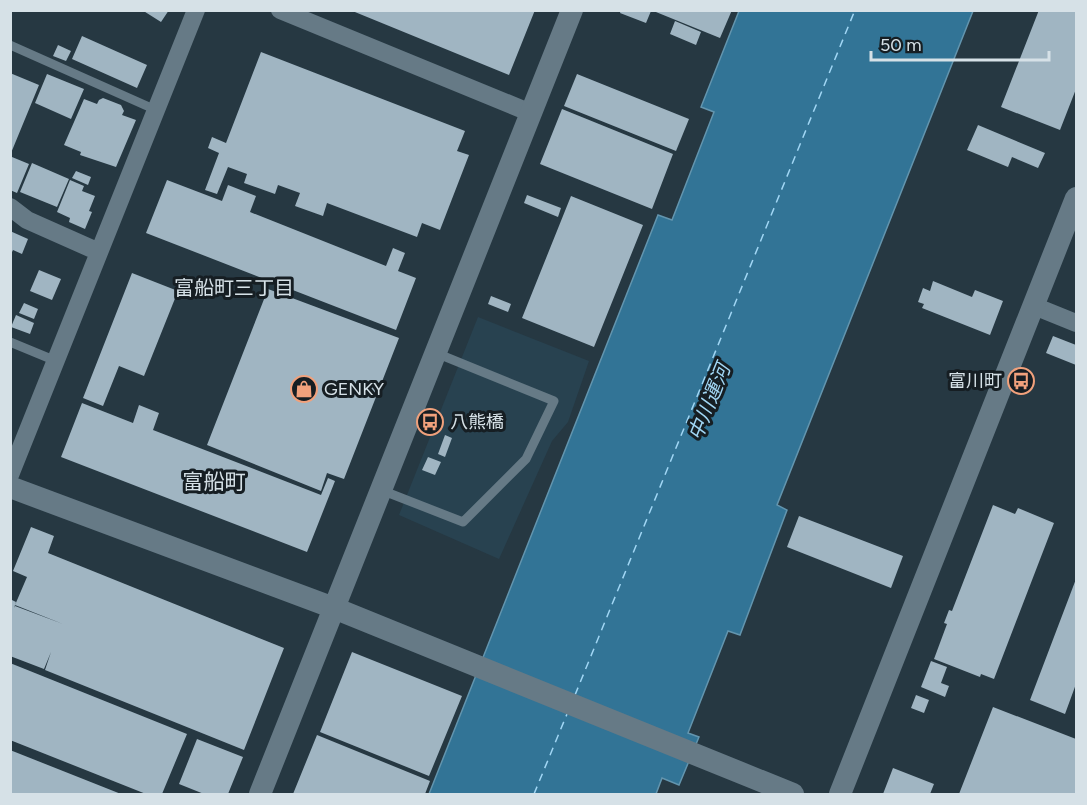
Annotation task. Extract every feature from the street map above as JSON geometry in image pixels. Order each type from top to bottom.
[{"type":"street","points":[[10,474],[196,10]]},
{"type":"street","points":[[280,10],[531,113]]},
{"type":"street","points":[[260,795],[572,10]]},
{"type":"street","points":[[840,795],[1077,198]]},
{"type":"street","points":[[10,207],[27,220],[99,252]]},
{"type":"street","points":[[1034,306],[1077,323]]},
{"type":"street","points":[[10,487],[334,608],[793,795]]},
{"type":"lane","points":[[10,45],[156,110]]},
{"type":"lane","points":[[10,342],[56,361]]},
{"type":"lane","points":[[381,490],[464,522],[526,459],[554,401],[436,353]]},
{"type":"shaded area","points":[[478,317],[589,361],[568,422],[552,441],[499,559],[399,515]]},
{"type":"water","name":"中川運河","points":[[739,11],[973,11],[777,505],[787,510],[740,635],[728,631],[688,733],[699,737],[679,785],[662,778],[656,794],[429,794],[658,215],[672,220],[714,112],[701,107]]},
{"type":"building","points":[[142,10],[169,10],[161,22]]},
{"type":"building","points":[[350,10],[535,10],[509,75]]},
{"type":"building","points":[[621,10],[651,11],[646,23],[620,13]]},
{"type":"building","points":[[651,10],[732,10],[720,38]]},
{"type":"building","points":[[1039,10],[1076,10],[1076,89],[1060,130],[1001,107]]},
{"type":"building","points":[[675,21],[701,32],[696,45],[670,34]]},
{"type":"building","points":[[82,36],[147,65],[137,88],[72,59]]},
{"type":"building","points":[[58,45],[71,51],[66,61],[53,56]]},
{"type":"building","points":[[261,52],[465,131],[457,151],[469,155],[440,230],[422,223],[417,237],[327,203],[323,216],[295,206],[300,193],[278,185],[275,194],[244,183],[247,174],[228,167],[217,194],[205,190],[219,153],[208,148],[212,137],[226,143]]},
{"type":"building","points":[[10,73],[39,85],[11,153],[10,153]]},
{"type":"building","points":[[47,74],[84,89],[71,119],[35,103]]},
{"type":"building","points":[[577,74],[689,119],[676,151],[564,106]]},
{"type":"building","points":[[103,98],[121,105],[124,111],[122,115],[136,120],[116,167],[80,155],[81,152],[64,145],[84,99],[97,104]]},
{"type":"building","points":[[562,109],[673,154],[652,209],[540,164]]},
{"type":"building","points":[[978,125],[1045,153],[1038,168],[1012,157],[1008,167],[967,150]]},
{"type":"building","points":[[12,157],[29,164],[17,193],[10,190]]},
{"type":"building","points":[[32,163],[69,179],[57,207],[20,192]]},
{"type":"building","points":[[76,171],[91,177],[88,185],[72,178]]},
{"type":"building","points":[[70,180],[84,186],[82,191],[95,196],[85,229],[69,222],[70,218],[57,212]]},
{"type":"building","points":[[167,180],[222,201],[228,185],[256,196],[250,212],[386,266],[393,248],[405,253],[398,271],[416,278],[396,330],[146,233]]},
{"type":"building","points":[[527,195],[561,208],[558,217],[524,203]]},
{"type":"building","points":[[571,196],[643,225],[594,347],[522,318]]},
{"type":"building","points":[[10,231],[28,239],[22,254],[13,250],[10,256]]},
{"type":"building","points":[[39,270],[61,279],[52,300],[30,291]]},
{"type":"building","points":[[132,273],[178,291],[144,376],[119,366],[103,406],[83,398]]},
{"type":"building","points":[[933,281],[972,297],[975,290],[1003,301],[990,335],[922,308],[924,304],[918,302],[923,288],[930,291]]},
{"type":"building","points":[[268,289],[399,338],[344,479],[327,473],[321,491],[207,445]]},
{"type":"building","points":[[491,296],[511,304],[508,312],[488,304]]},
{"type":"building","points":[[24,303],[38,309],[34,319],[19,313]]},
{"type":"building","points":[[16,315],[34,323],[30,334],[11,327]]},
{"type":"building","points":[[1053,336],[1076,345],[1076,365],[1046,353]]},
{"type":"building","points":[[82,403],[133,423],[139,405],[159,413],[153,430],[321,495],[328,478],[335,481],[307,552],[61,457]]},
{"type":"building","points":[[445,435],[452,438],[445,457],[438,454]]},
{"type":"building","points":[[428,457],[441,462],[435,475],[422,470]]},
{"type":"building","points":[[993,505],[1015,514],[1018,508],[1054,523],[994,679],[981,674],[980,677],[934,659],[947,624],[944,623],[949,610],[952,611]]},
{"type":"building","points":[[799,516],[903,556],[891,588],[787,547]]},
{"type":"building","points":[[31,527],[54,536],[48,553],[284,648],[244,750],[45,670],[51,652],[44,669],[10,656],[10,599],[16,602],[15,605],[27,577],[13,571]],"holes":[[[15,605],[63,624],[15,606],[14,608]]]},
{"type":"building","points":[[1076,579],[1076,684],[1065,714],[1030,700]]},
{"type":"building","points":[[352,652],[462,696],[429,776],[320,732]]},
{"type":"building","points":[[931,661],[947,667],[941,683],[949,686],[945,697],[921,687]]},
{"type":"building","points":[[10,663],[187,734],[162,794],[146,794],[10,740]]},
{"type":"building","points":[[916,695],[929,700],[924,713],[911,708]]},
{"type":"building","points":[[993,707],[1076,739],[1076,794],[959,794]]},
{"type":"building","points":[[317,735],[430,781],[425,794],[293,794]]},
{"type":"building","points":[[197,739],[243,757],[228,794],[204,794],[179,784]]},
{"type":"building","points":[[10,750],[121,794],[10,794]]},
{"type":"building","points":[[893,768],[934,784],[930,794],[883,794]]},
{"type":"ferry route","points":[[575,695],[855,10]]},
{"type":"ferry route","points":[[534,794],[567,714]]},
{"type":"place","name":"富川町","points":[[1021,381]]},
{"type":"place","name":"GENKY","points":[[304,389]]},
{"type":"place","name":"八熊橋","points":[[430,422]]},
{"type":"district","name":"富船町三丁目","points":[[234,288]]},
{"type":"district","name":"富船町","points":[[214,482]]}]
